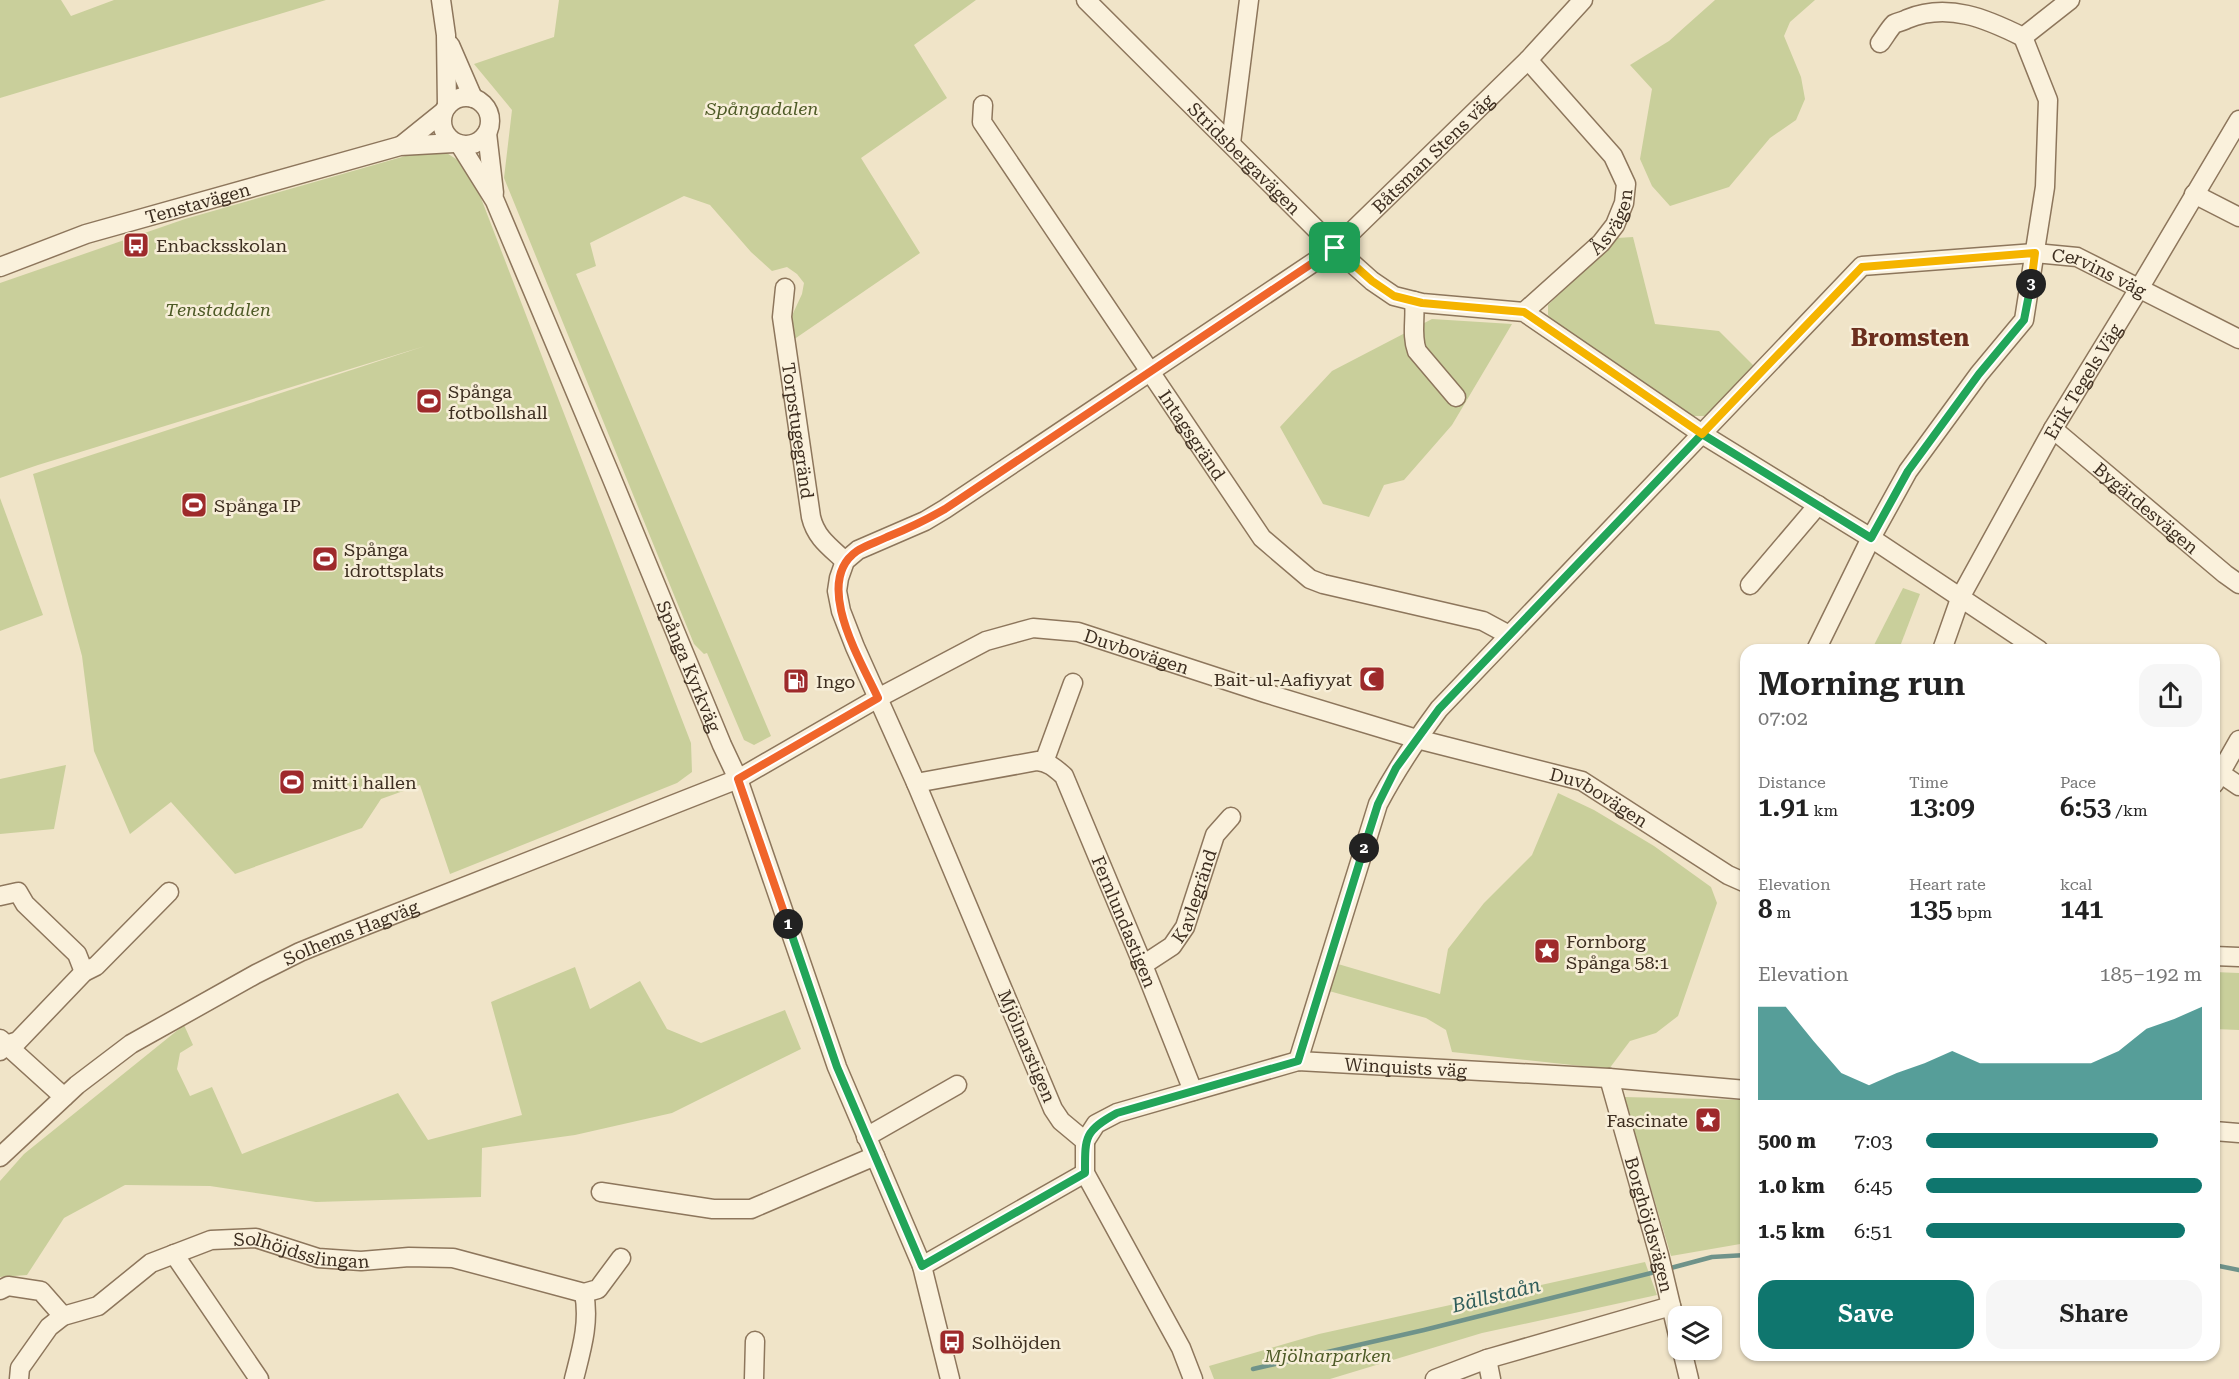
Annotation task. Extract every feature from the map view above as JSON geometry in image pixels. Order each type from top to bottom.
[{"type":"street","points":[[441,0],[446,35],[445,109],[441,119],[444,133],[457,144],[473,144],[484,138],[490,119],[488,112],[479,101],[473,98],[459,98],[445,109]]},
{"type":"street","name":"Stridsbergavägen","points":[[1086,0],[1335,248],[1372,281],[1394,296],[1414,301],[1524,312],[1702,434],[1871,538],[2030,644]]},
{"type":"street","points":[[1231,143],[1249,0]]},
{"type":"street","name":"Båtsman Stens väg","points":[[845,561],[858,550],[925,521],[945,509],[1335,248],[1527,60],[1582,0]]},
{"type":"street","points":[[2024,38],[2070,0]]},
{"type":"street","points":[[1819,644],[1871,538],[1908,471],[1979,374],[2024,320],[2045,187],[2048,100],[2024,38],[1994,22],[1951,11],[1935,11],[1894,24],[1880,43]]},
{"type":"street","points":[[446,35],[473,98]]},
{"type":"street","name":"Åsvägen","points":[[1524,312],[1601,243],[1615,225],[1624,203],[1626,184],[1613,156],[1527,60]]},
{"type":"street","name":"Intagsgränd","points":[[983,105],[982,122],[1262,538],[1310,579],[1323,584],[1484,621],[1509,635]]},
{"type":"street","name":"Tenstavägen","points":[[400,146],[445,109]]},
{"type":"street","name":"Erik Tegels Väg","points":[[1944,644],[1961,596],[2053,429],[2239,120]]},
{"type":"street","name":"Spånga Kyrkväg","points":[[487,133],[495,201]]},
{"type":"street","name":"Tenstavägen","points":[[0,267],[86,234],[400,146],[457,144]]},
{"type":"street","name":"Spånga Kyrkväg","points":[[457,144],[495,201],[738,779],[837,1067],[922,1266],[950,1379]]},
{"type":"street","points":[[2194,194],[2239,217]]},
{"type":"street","name":"Cervins väg","points":[[1298,1061],[1378,804],[1396,768],[1439,709],[1862,267],[2035,253],[2077,257],[2239,339]]},
{"type":"street","name":"Torpstugegränd","points":[[785,288],[782,317],[814,527],[821,539],[845,561]]},
{"type":"street","points":[[1414,301],[1416,315],[1413,341],[1417,351],[1456,397]]},
{"type":"street","name":"Bygärdesvägen","points":[[2053,429],[2239,584]]},
{"type":"street","points":[[1750,585],[1818,505]]},
{"type":"street","points":[[845,561],[838,578],[837,591],[841,611],[878,698]]},
{"type":"street","name":"Duvbovägen","points":[[738,779],[878,698],[986,641],[1033,628],[1078,632],[1265,693],[1417,739],[1582,781],[1728,875],[1740,880]]},
{"type":"street","points":[[916,783],[1005,766],[1044,762],[1073,683]]},
{"type":"street","name":"Mjölnarstigen","points":[[878,698],[1053,1108],[1061,1121],[1085,1141]]},
{"type":"street","points":[[2220,769],[2239,740]]},
{"type":"street","name":"Fernlundastigen","points":[[1044,762],[1055,767],[1064,776],[1143,964],[1193,1091]]},
{"type":"street","points":[[2220,777],[2239,786]]},
{"type":"street","name":"Solhems Hagväg","points":[[1,1155],[63,1097],[131,1044],[247,978],[300,952],[738,779]]},
{"type":"street","name":"Kavlegränd","points":[[1143,964],[1172,946],[1185,927],[1215,835],[1231,817]]},
{"type":"street","points":[[0,896],[18,892],[25,904],[77,954],[84,972]]},
{"type":"street","points":[[2,1045],[18,1041],[84,972],[96,966],[169,892]]},
{"type":"street","points":[[2220,956],[2239,957]]},
{"type":"street","points":[[2,1045],[63,1097]]},
{"type":"street","name":"Winquists väg","points":[[1085,1141],[1096,1124],[1117,1113],[1298,1061],[1609,1078],[1740,1089]]},
{"type":"street","name":"Borghöjdsvägen","points":[[1609,1078],[1659,1255],[1671,1306]]},
{"type":"street","points":[[866,1137],[957,1085]]},
{"type":"street","points":[[2220,1131],[2239,1133]]},
{"type":"street","points":[[1085,1141],[1085,1173],[1181,1348],[1193,1379]]},
{"type":"street","points":[[601,1192],[713,1209],[751,1209],[875,1156]]},
{"type":"street","points":[[922,1266],[1085,1173]]},
{"type":"street","name":"Solhöjdsslingan","points":[[19,1379],[20,1368],[49,1327],[63,1316],[98,1306],[151,1263],[211,1240],[256,1238],[318,1258],[361,1261],[409,1257],[453,1258],[584,1293]]},
{"type":"street","points":[[174,1254],[259,1379]]},
{"type":"street","points":[[574,1379],[585,1335],[584,1293],[598,1289],[621,1258]]},
{"type":"street","points":[[0,1290],[8,1286],[41,1291],[63,1316]]},
{"type":"street","points":[[1435,1379],[1487,1359],[1668,1307]]},
{"type":"street","points":[[754,1379],[755,1341]]},
{"type":"street","points":[[1487,1359],[1491,1379]]},
{"type":"street","points":[[1684,1360],[1689,1379]]},
{"type":"green space","points":[[0,0],[61,0],[71,16],[114,0],[326,0],[0,98]]},
{"type":"green space","name":"Spångadalen","points":[[559,0],[976,0],[914,45],[947,98],[861,158],[920,253],[793,340],[789,322],[802,294],[804,283],[787,267],[772,271],[751,252],[710,205],[684,196],[590,243],[596,266],[576,274],[771,736],[754,745],[744,740],[707,653],[704,654],[694,644],[504,178],[512,110],[474,64],[554,37]]},
{"type":"green space","points":[[1715,0],[1815,0],[1790,22],[1784,36],[1801,77],[1805,99],[1796,120],[1770,138],[1729,187],[1670,206],[1652,186],[1640,159],[1652,89],[1630,65],[1669,41]]},
{"type":"green space","name":"Spånga idrottsplats","points":[[437,147],[469,167],[691,743],[692,772],[677,783],[450,874],[420,785],[381,799],[362,828],[235,874],[171,802],[130,834],[94,751],[82,656],[33,474],[425,346],[0,478],[0,283],[185,219]]},
{"type":"green space","points":[[1633,237],[1655,324],[1719,331],[1754,366],[1706,416],[1691,416],[1551,320],[1548,315],[1548,305],[1617,238]]},
{"type":"green space","points":[[1432,319],[1512,324],[1452,425],[1404,480],[1384,485],[1369,517],[1323,504],[1280,427],[1332,371]]},
{"type":"green space","points":[[0,498],[43,615],[0,631]]},
{"type":"green space","points":[[1903,588],[1920,594],[1901,644],[1875,644]]},
{"type":"green space","points":[[66,765],[54,829],[0,834],[0,779]]},
{"type":"green space","points":[[1558,793],[1594,810],[1654,846],[1711,887],[1717,903],[1678,1016],[1656,1033],[1630,1041],[1609,1069],[1452,1052],[1446,1030],[1426,1018],[1329,991],[1338,964],[1440,994],[1448,949],[1484,903],[1532,855]]},
{"type":"green space","points":[[575,967],[590,1009],[640,981],[667,1029],[701,1043],[785,1010],[801,1049],[672,1113],[575,1135],[482,1148],[481,1197],[316,1202],[210,1186],[125,1185],[64,1218],[27,1275],[0,1277],[0,1181],[24,1154],[184,1025],[193,1045],[180,1053],[177,1069],[190,1096],[212,1087],[242,1154],[398,1093],[428,1140],[522,1115],[491,1002]]},
{"type":"green space","points":[[2220,972],[2239,973],[2239,1030],[2220,1029]]},
{"type":"green space","points":[[1624,1097],[1740,1100],[1740,1244],[1671,1256]]},
{"type":"green space","name":"Mjölnarparken","points":[[1645,1262],[1657,1295],[1482,1333],[1330,1379],[1214,1379],[1209,1366],[1319,1334]]},
{"type":"waterway","name":"Bällstaån","points":[[1667,1269],[1712,1257],[1740,1255]]},
{"type":"waterway","name":"Bällstaån","points":[[2220,1266],[2239,1270]]},
{"type":"waterway","name":"Bällstaån","points":[[1253,1369],[1424,1330],[1659,1271]]},
{"type":"place","name":"Enbacksskolan","points":[[136,245]]},
{"type":"place","name":"Spånga fotbollshall","points":[[429,401]]},
{"type":"place","name":"Spånga IP","points":[[194,505]]},
{"type":"place","name":"Spånga idrottsplats","points":[[325,559]]},
{"type":"place","name":"Bait-ul-Aafiyyat","points":[[1372,679]]},
{"type":"place","name":"Ingo","points":[[796,681]]},
{"type":"place","name":"mitt i hallen","points":[[292,782]]},
{"type":"place","name":"Fornborg Spånga 58:1","points":[[1547,951]]},
{"type":"place","name":"Fascinate","points":[[1708,1120]]},
{"type":"place","name":"Solhöjden","points":[[952,1342]]},
{"type":"district","name":"Bromsten","points":[[1910,338]]},
{"type":"route","points":[[1335,248],[945,509],[925,521],[858,550],[845,561],[838,578],[837,591],[841,611],[878,698],[738,779],[837,1067],[922,1266],[1085,1173],[1085,1141],[1096,1124],[1117,1113],[1298,1061],[1378,804],[1396,768],[1439,709],[1702,434],[1871,538],[1908,471],[1979,374],[2024,320],[2035,253],[1862,267],[1702,434],[1524,312],[1422,303],[1394,296],[1372,281],[1335,248]]},
{"type":"park label","name":"Tenstadalen","points":[[218,309]]}]
